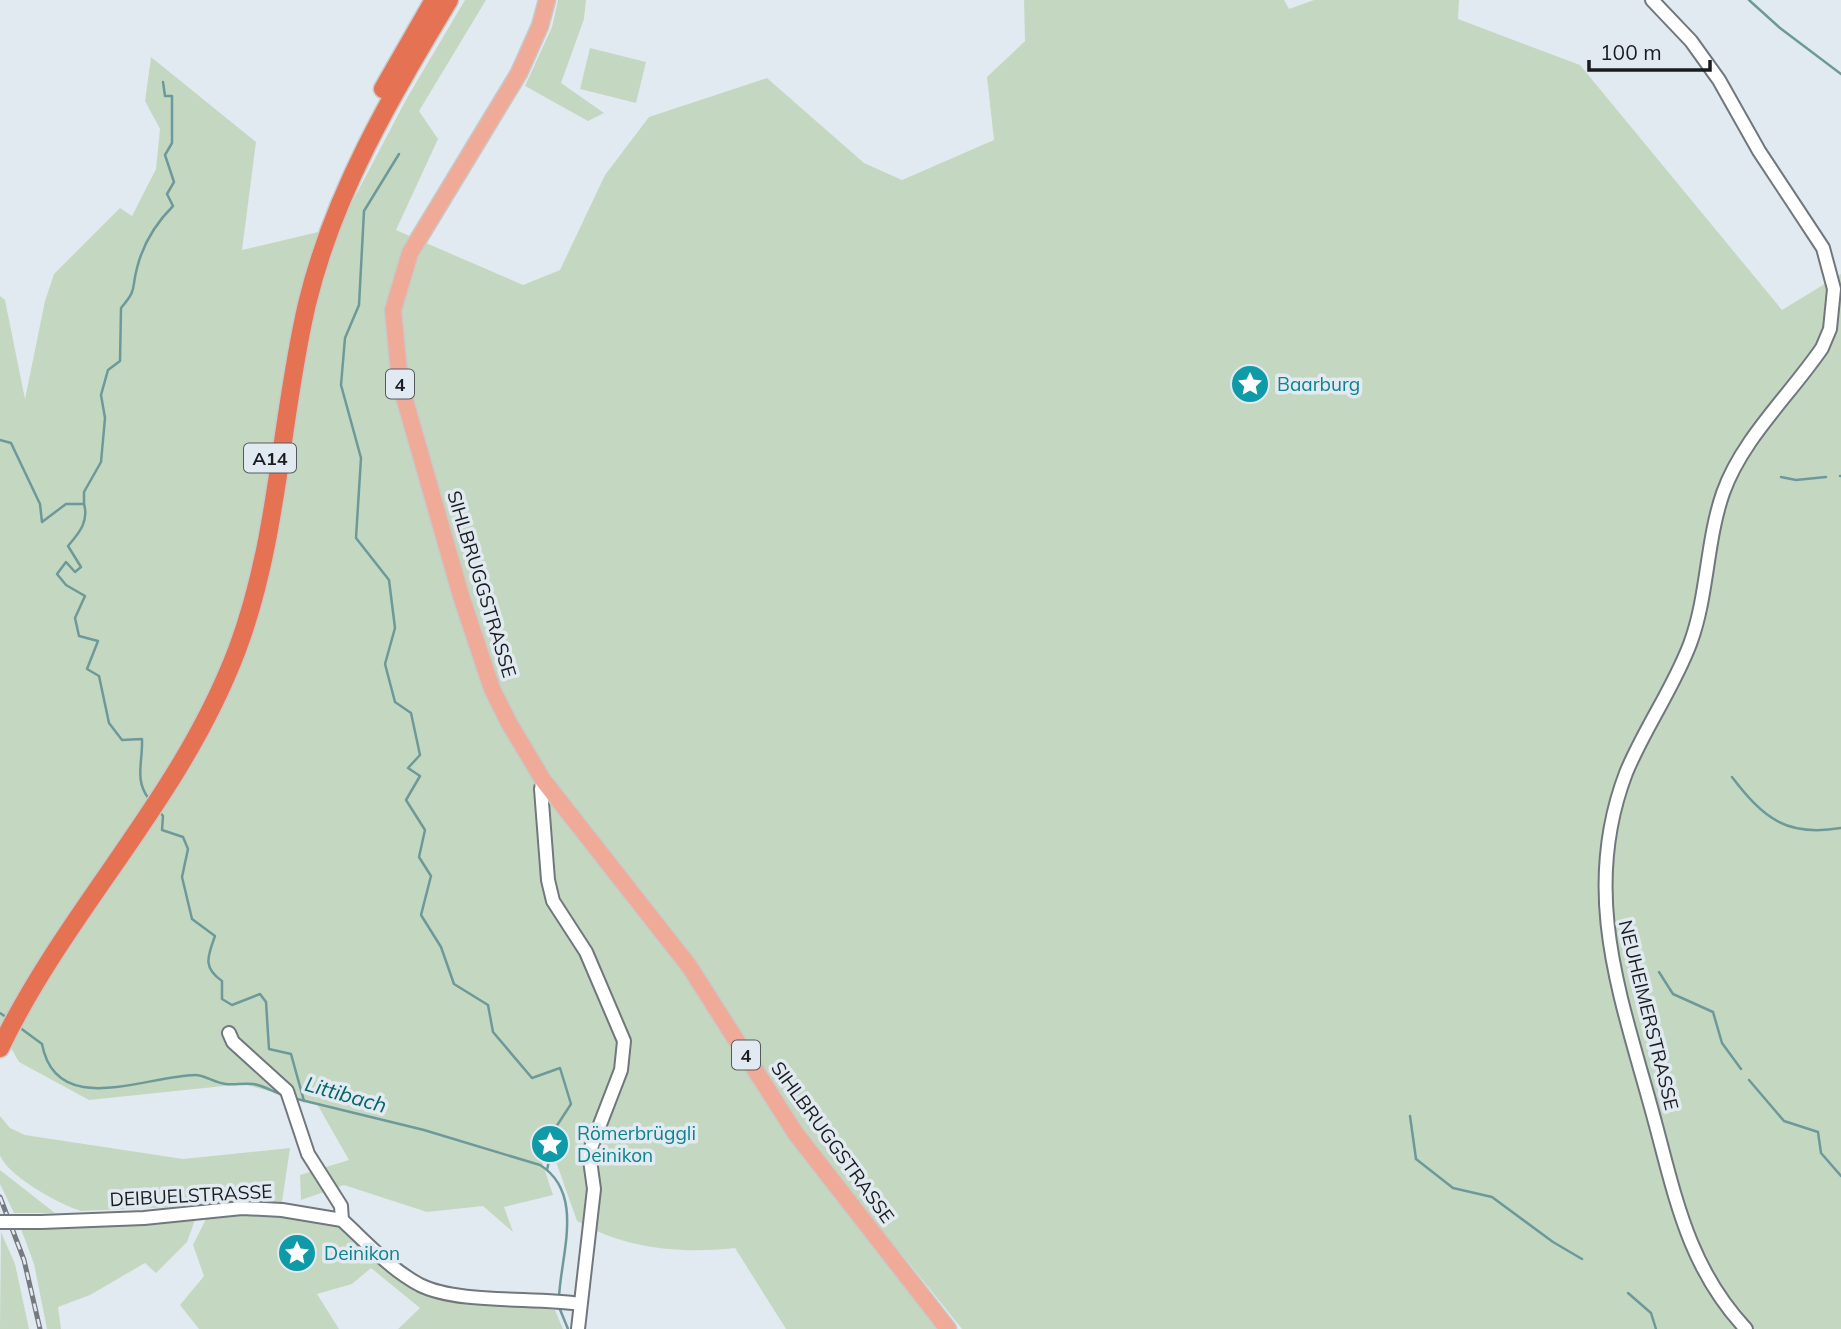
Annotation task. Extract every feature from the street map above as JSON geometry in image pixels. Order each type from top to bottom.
[{"type":"highway","name":"A14","points":[[189,742],[223,654],[249,572],[287,342],[317,229],[355,140],[434,0]]},
{"type":"highway","name":"A14","points":[[0,1021],[189,742],[230,668],[257,588],[271,523],[301,332],[327,236],[374,128],[449,0]]},
{"type":"highway","name":"A14","points":[[0,1048],[42,961]]},
{"type":"main road","name":"SIHLBRUGGSTRASSE","points":[[547,0],[540,26],[519,73],[410,253],[396,291],[392,330],[400,383],[478,651],[509,723],[543,780],[689,966],[796,1134],[948,1329]]},
{"type":"street","name":"NEUHEIMERSTRASSE","points":[[1652,0],[1691,41],[1719,80],[1759,151],[1823,248],[1834,289],[1830,329],[1822,348],[1735,467],[1724,491],[1714,520],[1690,643],[1627,772],[1608,838],[1603,881],[1604,912],[1613,965],[1687,1239],[1715,1293],[1746,1329]]},
{"type":"street","points":[[543,780],[541,789],[548,880],[553,901],[586,952],[624,1041],[621,1070],[610,1105],[589,1153],[594,1189],[578,1329]]},
{"type":"street","points":[[229,1033],[233,1042],[286,1091],[308,1154],[341,1206],[342,1220],[394,1268],[420,1285],[443,1293],[580,1304]]},
{"type":"street","name":"DEIBUELSTRASSE","points":[[0,1222],[144,1218],[242,1208],[282,1210],[342,1220]]},
{"type":"green space","points":[[465,0],[486,0],[419,111],[438,139],[396,230],[523,285],[560,270],[605,175],[649,117],[767,78],[864,163],[902,180],[994,140],[987,77],[1025,41],[1024,0],[1284,0],[1289,9],[1314,0],[1459,0],[1458,19],[1580,65],[1782,310],[1841,274],[1841,1329],[962,1329],[900,1252],[881,1252],[942,1329],[786,1329],[735,1248],[694,1250],[654,1247],[614,1238],[577,1221],[555,1159],[543,1161],[553,1195],[504,1207],[513,1232],[483,1206],[427,1212],[344,1185],[301,1200],[300,1175],[349,1160],[317,1104],[243,1084],[89,1100],[19,1062],[0,1029],[0,296],[5,300],[25,399],[45,301],[54,274],[120,208],[132,216],[156,169],[160,129],[145,101],[151,57],[256,142],[242,250],[339,227],[407,98]]},
{"type":"green space","points":[[558,0],[586,0],[584,19],[561,83],[604,113],[588,121],[525,86],[552,27]]},
{"type":"green space","points":[[590,48],[646,62],[636,103],[580,89]]},
{"type":"green space","points":[[0,1116],[10,1128],[25,1135],[183,1159],[290,1148],[282,1202],[81,1211],[36,1189],[5,1163],[0,1155]]},
{"type":"green space","points":[[0,1170],[55,1213],[14,1213],[0,1184]]},
{"type":"green space","points":[[281,1211],[341,1227],[384,1267],[439,1299],[555,1310],[563,1329],[398,1329],[420,1308],[371,1268],[352,1284],[317,1294],[339,1329],[199,1329],[180,1305],[204,1276],[193,1245],[206,1219]]},
{"type":"green space","points":[[195,1220],[187,1242],[156,1273],[145,1263],[90,1295],[58,1307],[61,1329],[47,1329],[34,1264],[21,1229]]},
{"type":"green space","points":[[1,1232],[15,1264],[29,1329],[0,1329]]},
{"type":"waterway","points":[[1749,0],[1780,28],[1841,74]]},
{"type":"waterway","points":[[84,504],[84,492],[101,462],[105,418],[101,395],[108,370],[120,361],[121,308],[132,292],[146,243],[155,227],[173,206],[167,194],[174,182],[165,155],[172,143],[172,96],[165,96],[163,82]]},
{"type":"waterway","points":[[399,154],[364,211],[359,305],[345,338],[341,385],[361,458],[356,538],[389,580],[395,628],[385,664],[395,702],[411,713],[420,755],[408,768],[420,776],[406,800],[425,830],[419,857],[431,876],[421,915],[441,947],[454,984],[488,1005],[493,1032],[532,1078],[560,1068],[571,1104],[556,1127],[554,1136]]},
{"type":"waterway","points":[[0,440],[11,443],[40,504],[42,522],[66,504],[84,504],[84,522],[68,546],[81,567],[75,572],[66,562],[57,574],[66,585],[85,596],[75,618],[79,636],[98,641],[87,669],[99,676],[109,723],[122,740],[142,739],[140,778],[149,799]]},
{"type":"waterway","points":[[1781,477],[1796,480],[1826,477]]},
{"type":"waterway","points":[[1732,777],[1755,804],[1778,822],[1806,830],[1841,828]]},
{"type":"waterway","points":[[158,810],[163,816],[162,830],[183,837],[188,849],[182,877],[192,919],[215,936],[208,961],[211,971],[222,981],[222,999],[232,1005],[260,994],[266,1002],[269,1049],[291,1054],[304,1101]]},
{"type":"waterway","points":[[1659,972],[1673,994],[1713,1012],[1722,1043],[1741,1069]]},
{"type":"waterway","name":"Littibach","points":[[0,1013],[9,1019]]},
{"type":"waterway","name":"Littibach","points":[[19,1027],[42,1044],[51,1067],[65,1081],[83,1087],[105,1088],[195,1075],[226,1084],[257,1085],[283,1095]]},
{"type":"waterway","points":[[1749,1080],[1784,1121],[1818,1132],[1821,1153],[1841,1176]]},
{"type":"waterway","name":"Littibach","points":[[293,1098],[424,1130],[540,1165],[554,1177],[562,1191],[566,1208],[566,1244],[559,1297]]},
{"type":"waterway","points":[[1410,1116],[1416,1159],[1453,1188],[1492,1197],[1553,1242],[1582,1259]]},
{"type":"waterway","points":[[547,1170],[551,1151]]},
{"type":"waterway","points":[[1628,1293],[1651,1313],[1656,1329]]},
{"type":"waterway","name":"Littibach","points":[[559,1307],[568,1329]]},
{"type":"railway","points":[[0,1197],[24,1260],[40,1329]]},
{"type":"place","name":"Baarburg","points":[[1250,384]]},
{"type":"place","name":"Römerbrüggli Deinikon","points":[[550,1144]]},
{"type":"place","name":"Deinikon","points":[[297,1253]]}]
